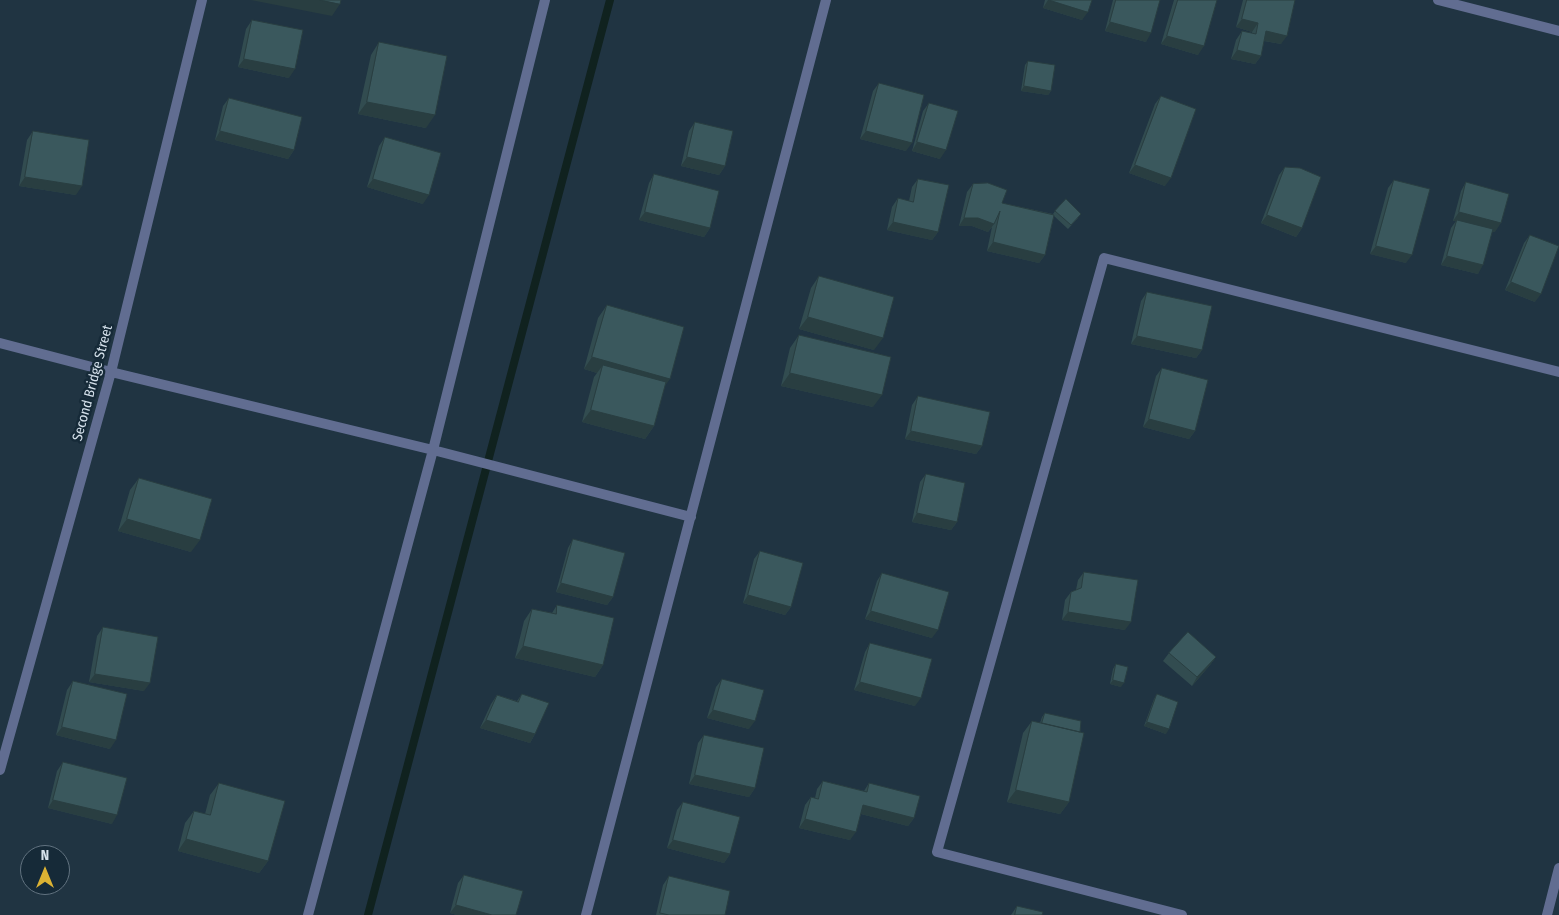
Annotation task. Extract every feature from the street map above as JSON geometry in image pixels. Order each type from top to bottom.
[{"type":"street","name":"Second Bridge Street","points":[[0,770],[111,372],[202,0]]},
{"type":"street","points":[[308,915],[433,450],[545,0]]},
{"type":"street","points":[[586,915],[826,0]]},
{"type":"street","points":[[1438,0],[1559,31]]},
{"type":"street","points":[[1182,915],[937,852],[1104,258],[1559,372]]},
{"type":"street","points":[[0,342],[111,372],[433,450],[691,517]]},
{"type":"street","points":[[1547,915],[1559,868]]},
{"type":"building","points":[[320,0],[341,0],[340,4]]},
{"type":"building","points":[[1049,0],[1092,0],[1088,12]]},
{"type":"building","points":[[1116,0],[1160,0],[1151,33],[1110,22]]},
{"type":"building","points":[[1178,0],[1217,0],[1204,46],[1167,36]]},
{"type":"building","points":[[1247,0],[1295,0],[1287,36],[1266,31],[1261,56],[1237,50],[1242,31],[1256,34],[1258,23],[1242,19]]},
{"type":"building","points":[[252,20],[303,30],[295,69],[244,59]]},
{"type":"building","points":[[379,42],[447,56],[435,115],[367,102]]},
{"type":"building","points":[[1028,61],[1055,65],[1051,91],[1024,86]]},
{"type":"building","points":[[879,83],[924,95],[912,143],[866,131]]},
{"type":"building","points":[[1161,96],[1196,109],[1171,178],[1135,165]]},
{"type":"building","points":[[229,98],[302,117],[294,150],[220,131]]},
{"type":"building","points":[[929,103],[958,111],[946,150],[917,142]]},
{"type":"building","points":[[695,122],[733,131],[725,166],[687,157]]},
{"type":"building","points":[[33,131],[89,140],[82,186],[25,177]]},
{"type":"building","points":[[385,137],[441,153],[429,195],[373,179]]},
{"type":"building","points":[[1285,167],[1300,168],[1321,177],[1302,228],[1267,215]]},
{"type":"building","points":[[654,174],[719,191],[710,228],[645,212]]},
{"type":"building","points":[[918,179],[949,185],[938,232],[893,222],[898,198],[913,202]]},
{"type":"building","points":[[1394,180],[1430,189],[1412,255],[1376,246]]},
{"type":"building","points":[[1466,182],[1509,194],[1501,223],[1459,212]]},
{"type":"building","points":[[988,183],[1007,190],[1002,203],[1054,215],[1045,255],[993,242],[1000,211],[994,224],[978,218],[964,218],[973,184]]},
{"type":"building","points":[[1066,199],[1081,214],[1071,225],[1055,211]]},
{"type":"building","points":[[1457,220],[1493,229],[1483,265],[1447,256]]},
{"type":"building","points":[[1530,235],[1559,246],[1541,294],[1511,282]]},
{"type":"building","points":[[819,276],[894,297],[883,338],[808,317]]},
{"type":"building","points":[[1147,292],[1212,306],[1202,350],[1137,336]]},
{"type":"building","points":[[607,305],[684,327],[670,379],[592,357]]},
{"type":"building","points":[[799,335],[891,357],[882,395],[790,373]]},
{"type":"building","points":[[603,365],[666,382],[654,426],[591,410]]},
{"type":"building","points":[[1162,368],[1208,380],[1195,431],[1149,419]]},
{"type":"building","points":[[918,396],[990,412],[982,446],[911,431]]},
{"type":"building","points":[[926,474],[965,483],[957,522],[917,513]]},
{"type":"building","points":[[139,478],[212,499],[200,540],[127,519]]},
{"type":"building","points":[[573,539],[625,553],[613,597],[561,583]]},
{"type":"building","points":[[760,551],[803,563],[791,607],[748,595]]},
{"type":"building","points":[[1084,572],[1138,580],[1131,622],[1068,612],[1071,592],[1081,588]]},
{"type":"building","points":[[882,573],[949,592],[938,630],[871,611]]},
{"type":"building","points":[[557,605],[614,618],[603,665],[523,646],[532,609],[556,614]]},
{"type":"building","points":[[103,627],[158,637],[150,683],[95,674]]},
{"type":"building","points":[[1188,632],[1216,657],[1197,677],[1169,653]]},
{"type":"building","points":[[870,643],[932,659],[921,698],[860,682]]},
{"type":"building","points":[[1116,664],[1128,667],[1124,683],[1113,680]]},
{"type":"building","points":[[722,679],[764,690],[755,721],[713,710]]},
{"type":"building","points":[[73,681],[127,694],[116,740],[62,727]]},
{"type":"building","points":[[522,694],[549,703],[535,734],[486,720],[497,695],[518,702]]},
{"type":"building","points":[[1157,694],[1178,702],[1169,729],[1147,722]]},
{"type":"building","points":[[1045,713],[1081,721],[1080,732],[1042,723]]},
{"type":"building","points":[[1032,721],[1084,733],[1069,802],[1016,790]]},
{"type":"building","points":[[704,735],[764,748],[755,788],[695,775]]},
{"type":"building","points":[[63,762],[127,778],[117,815],[53,800]]},
{"type":"building","points":[[823,781],[867,792],[869,783],[920,796],[914,818],[863,805],[856,832],[805,819],[811,797],[818,799]]},
{"type":"building","points":[[219,783],[285,801],[268,861],[186,839],[194,811],[210,815]]},
{"type":"building","points":[[683,802],[740,817],[730,854],[673,840]]},
{"type":"building","points":[[464,875],[523,891],[516,915],[492,915],[456,905]]},
{"type":"building","points":[[669,876],[730,891],[725,915],[669,915],[660,913]]},
{"type":"building","points":[[1017,906],[1043,912],[1042,915],[1015,915]]},
{"type":"waterway","points":[[368,915],[610,0]]}]
